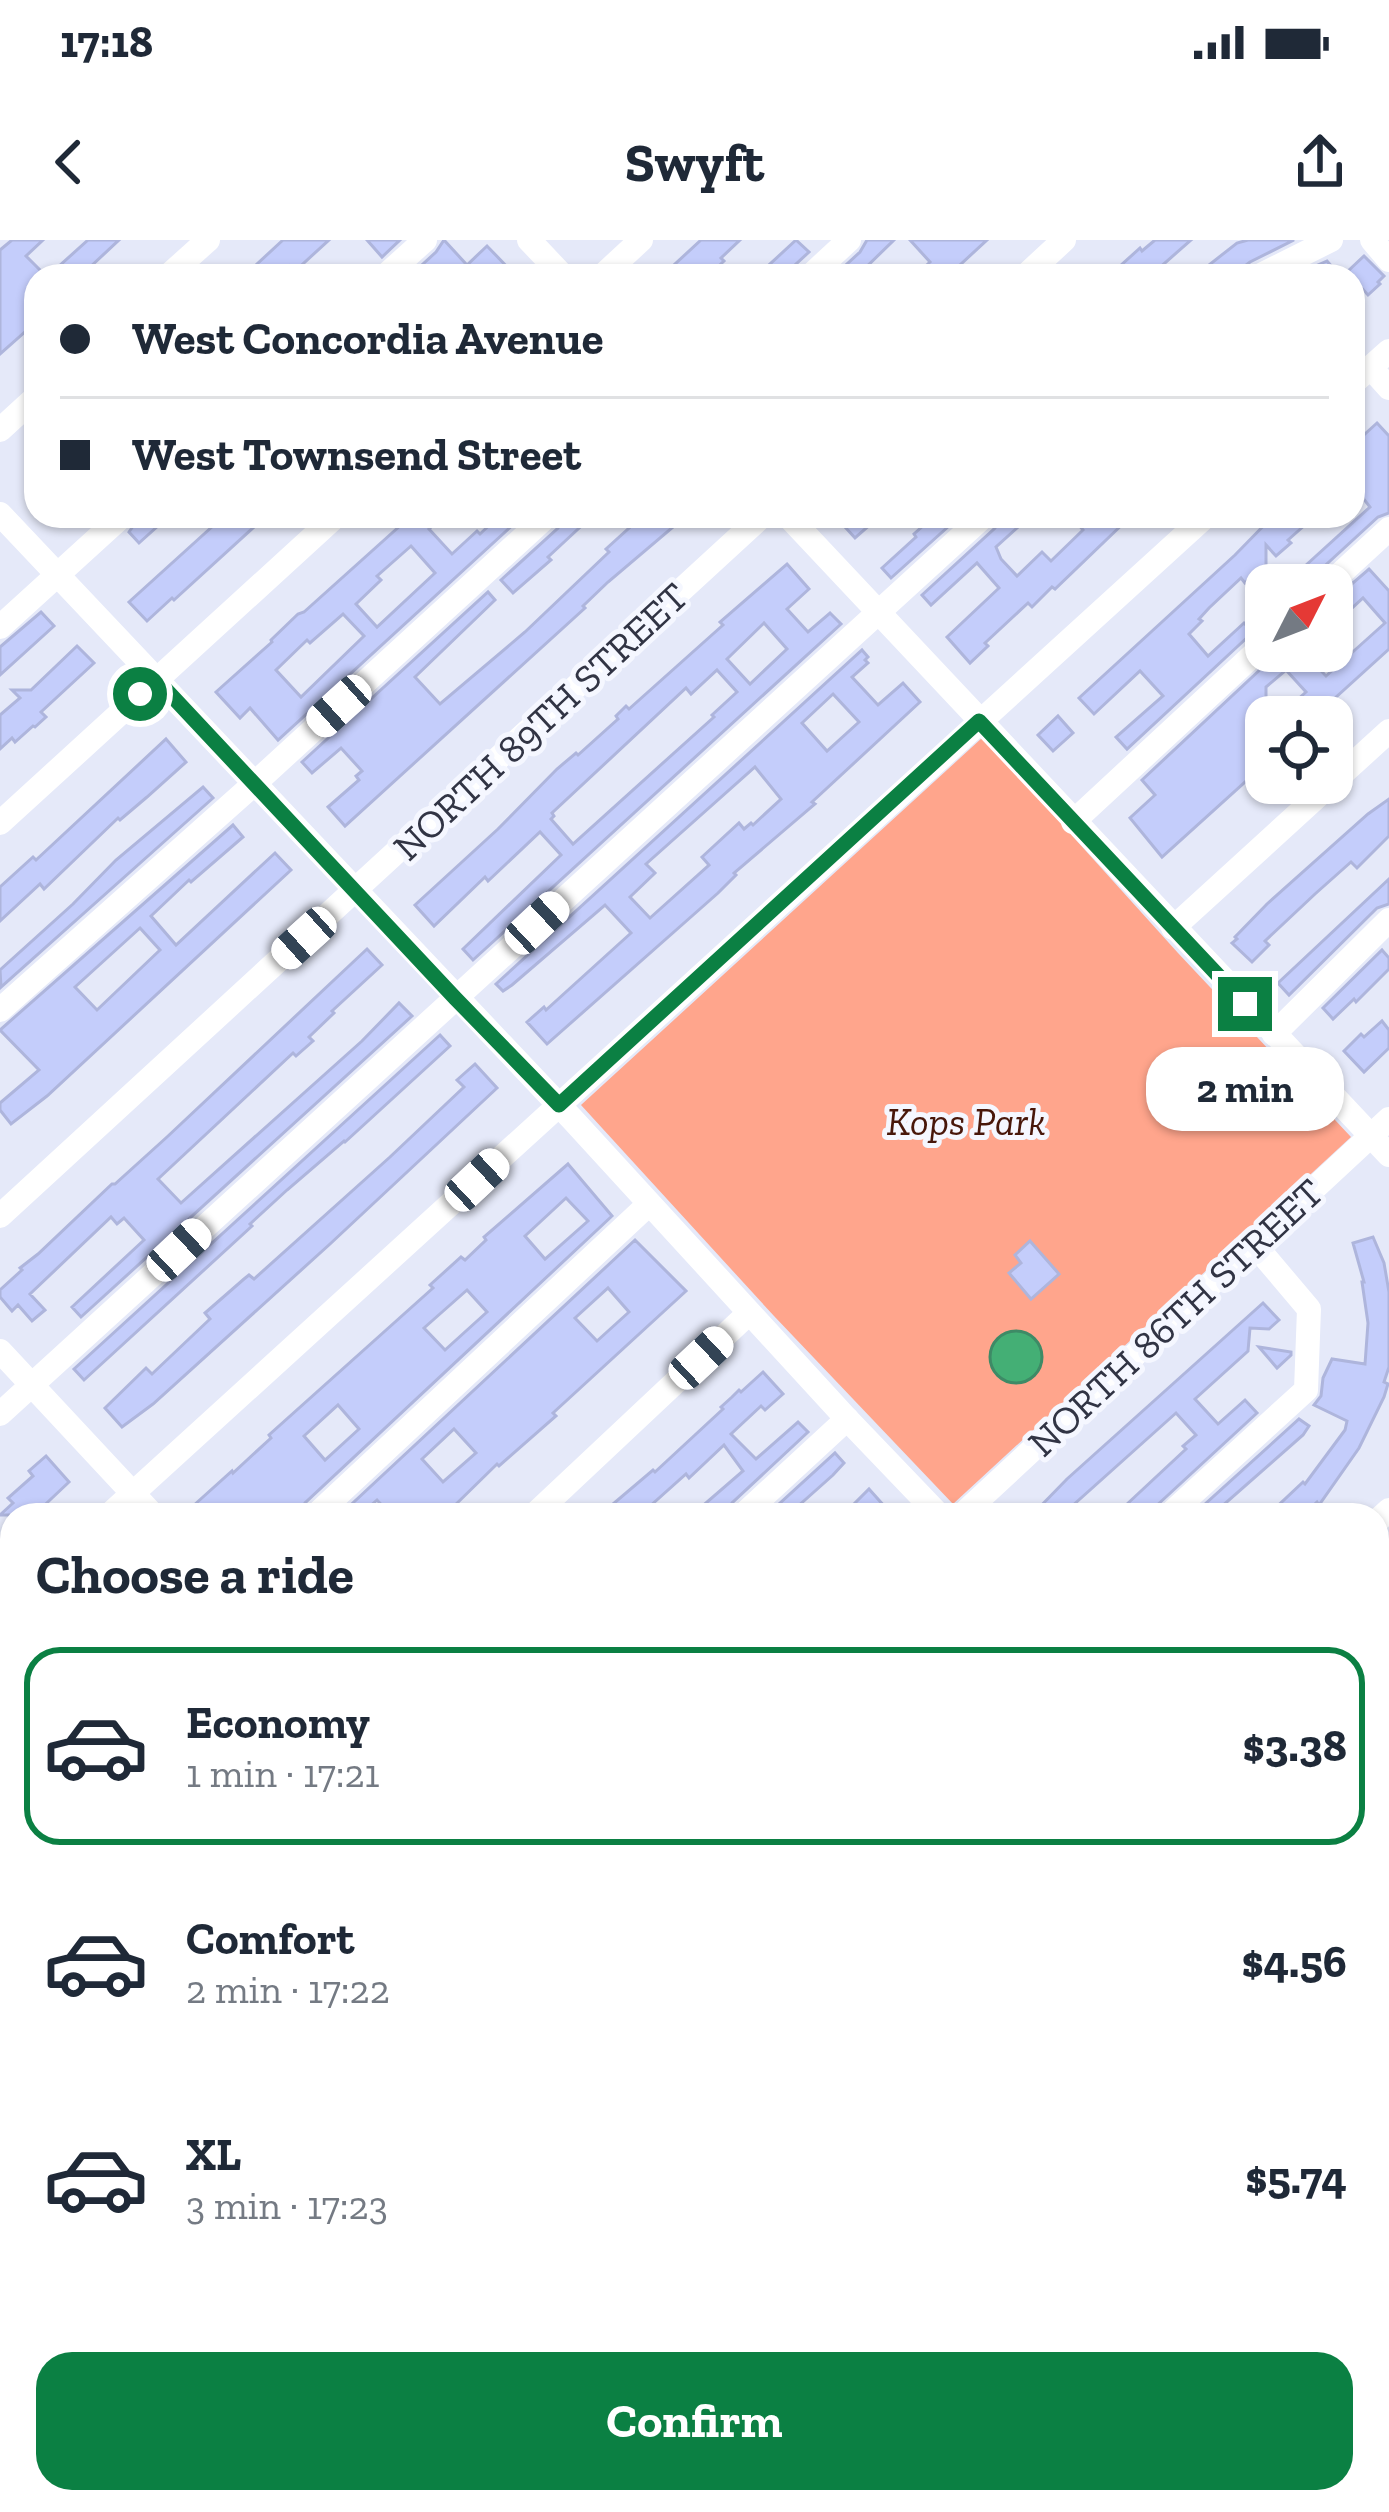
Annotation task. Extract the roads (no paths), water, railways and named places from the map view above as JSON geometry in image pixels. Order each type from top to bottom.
[{"type":"street","points":[[181,264],[208,240]]},
{"type":"street","points":[[399,264],[425,240]]},
{"type":"street","points":[[530,240],[552,264]]},
{"type":"street","points":[[615,264],[641,240]]},
{"type":"street","points":[[823,264],[849,240]]},
{"type":"street","points":[[1037,264],[1064,240]]},
{"type":"street","points":[[1282,264],[1330,240]]},
{"type":"street","points":[[1372,240],[1389,260]]},
{"type":"street","points":[[1371,367],[1389,388]]},
{"type":"street","points":[[0,430],[24,408]]},
{"type":"street","points":[[0,514],[928,1503]]},
{"type":"street","points":[[0,628],[109,528]]},
{"type":"street","points":[[0,823],[324,528]]},
{"type":"street","points":[[0,1010],[534,528]]},
{"type":"street","name":"NORTH 89TH STREET","points":[[0,1216],[749,528]]},
{"type":"street","points":[[799,528],[1274,1034],[1380,1128],[1389,1155]]},
{"type":"street","points":[[0,1414],[971,528]]},
{"type":"street","points":[[123,1503],[1193,528]]},
{"type":"street","points":[[1351,564],[1389,529]]},
{"type":"street","points":[[1073,822],[1245,662]]},
{"type":"street","points":[[1353,764],[1389,731]]},
{"type":"street","points":[[1173,928],[1309,804]]},
{"type":"street","points":[[1274,1034],[1389,920]]},
{"type":"street","name":"NORTH 86TH STREET","points":[[975,1503],[1380,1128]]},
{"type":"street","points":[[329,1503],[649,1204]]},
{"type":"street","points":[[1182,1503],[1306,1390],[1310,1309],[1255,1244]]},
{"type":"street","points":[[547,1503],[749,1313]]},
{"type":"street","points":[[0,1351],[142,1503]]},
{"type":"street","points":[[756,1503],[847,1419]]},
{"type":"park label","name":"Kops Park","points":[[966,1121]]}]
